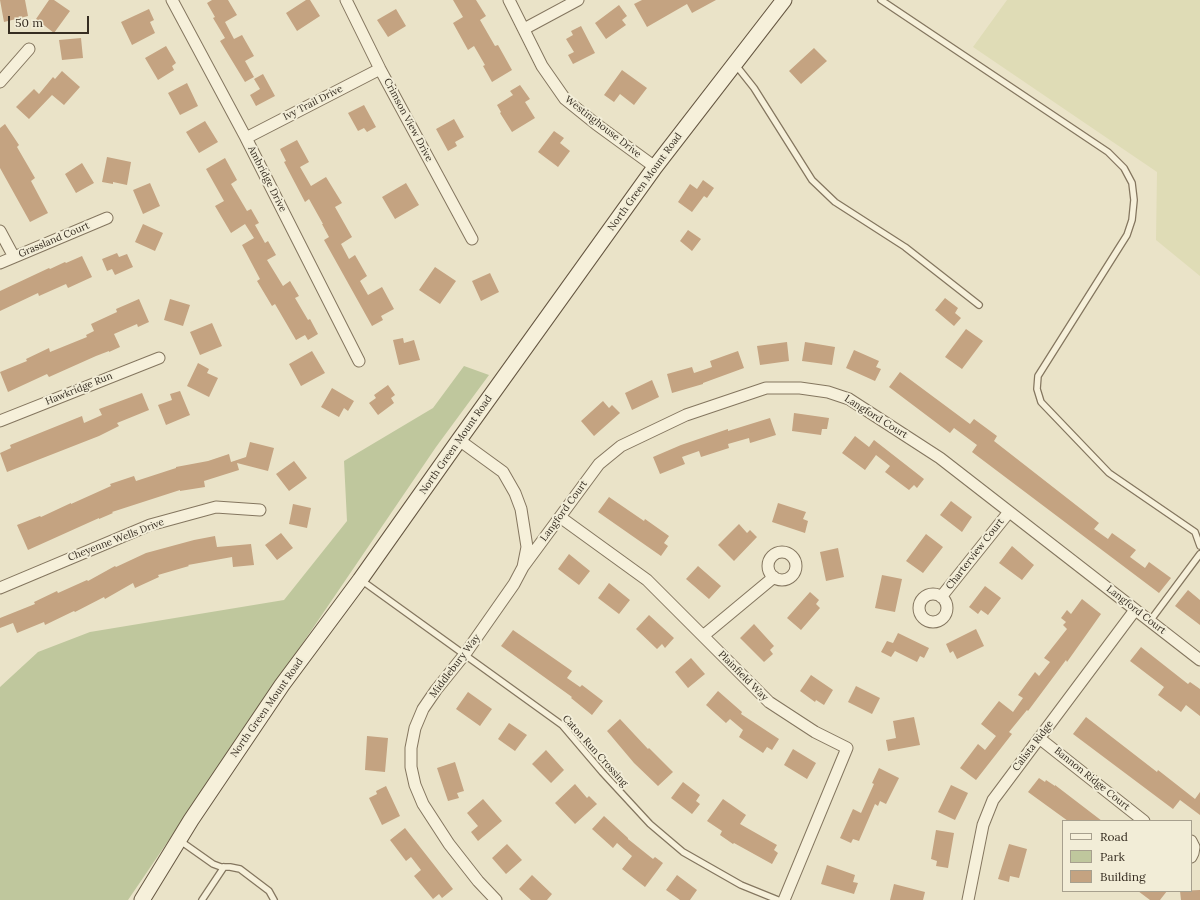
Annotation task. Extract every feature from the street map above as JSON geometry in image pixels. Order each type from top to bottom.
[{"type":"street","name":"Ambridge Drive","points":[[172,0],[246,138],[359,361]]},
{"type":"street","name":"Crimson View Drive","points":[[346,0],[380,69],[472,239]]},
{"type":"street","name":"Westinghouse Drive","points":[[509,0],[542,66],[565,99],[596,124],[655,167]]},
{"type":"street","points":[[524,28],[578,0]]},
{"type":"street","name":"North Green Mount Road","points":[[142,900],[179,840],[282,685],[360,580],[655,167],[784,0]]},
{"type":"street","points":[[0,82],[30,49]]},
{"type":"street","name":"Ivy Trail Drive","points":[[246,138],[380,69]]},
{"type":"street","name":"Grassland Court","points":[[0,263],[107,218]]},
{"type":"street","points":[[0,231],[14,257]]},
{"type":"street","name":"Hawkridge Run","points":[[0,421],[159,358]]},
{"type":"street","name":"Langford Court","points":[[523,567],[599,464],[621,446],[686,415],[766,388],[800,388],[828,392],[849,399],[940,458],[1200,660]]},
{"type":"street","name":"Middlebury Way","points":[[459,440],[503,472],[521,509],[527,548],[523,567],[514,584],[423,709],[415,728],[411,748],[411,766],[415,785],[423,804],[449,844],[478,881],[496,900]]},
{"type":"street","name":"Cheyenne Wells Drive","points":[[0,588],[150,525],[216,507],[260,510]]},
{"type":"street","name":"Charterview Court","points":[[941,597],[1009,512]]},
{"type":"street","name":"Plainfield Way","points":[[560,517],[647,580],[769,702],[814,732],[847,748],[784,900]]},
{"type":"street","points":[[703,636],[774,577]]},
{"type":"street","name":"Calista Ridge","points":[[968,900],[983,824],[993,800],[1135,610]]},
{"type":"street","name":"Bannon Ridge Court","points":[[1040,738],[1143,820]]},
{"type":"street","points":[[1192,843],[1194,847],[1192,855]]},
{"type":"lane","points":[[881,0],[1108,152],[1124,168],[1132,183],[1134,200],[1132,220],[1127,235],[1038,376],[1036,389],[1042,402],[1109,473],[1195,532],[1200,546]]},
{"type":"lane","points":[[734,64],[754,88],[812,180],[835,202],[905,247],[979,306]]},
{"type":"lane","points":[[1150,621],[1200,554]]},
{"type":"lane","name":"Caton Run Crossing","points":[[360,580],[562,725],[602,772],[650,824],[683,852],[741,885],[778,900]]},
{"type":"lane","points":[[179,840],[213,864],[221,867],[240,869],[269,891],[274,900]]},
{"type":"lane","points":[[202,900],[224,867]]},
{"type":"shaded area","points":[[1007,0],[1200,0],[1200,276],[1156,240],[1157,172],[973,47]]},
{"type":"green space","points":[[464,366],[489,375],[436,447],[128,900],[0,900],[0,687],[38,652],[90,632],[284,600],[347,521],[344,461],[433,408]]},
{"type":"building","points":[[0,0],[25,0],[28,16],[4,22]]},
{"type":"building","points":[[49,0],[54,0],[70,11],[54,33],[36,19]]},
{"type":"building","points":[[212,0],[228,0],[237,15],[225,22],[234,39],[242,35],[254,56],[245,61],[254,77],[245,82],[220,41],[225,38],[213,18],[215,17],[207,3]]},
{"type":"building","points":[[306,0],[310,0],[320,16],[297,31],[286,13]]},
{"type":"building","points":[[453,0],[476,0],[486,16],[480,20],[495,46],[498,45],[512,70],[492,82],[483,66],[485,65],[474,46],[468,50],[453,23],[463,17]]},
{"type":"building","points":[[642,0],[716,0],[692,13],[687,4],[647,27],[634,4]]},
{"type":"building","points":[[619,5],[627,16],[622,20],[626,25],[606,39],[595,23]]},
{"type":"building","points":[[149,9],[154,20],[150,22],[155,33],[132,45],[121,22]]},
{"type":"building","points":[[396,9],[406,26],[388,37],[377,20]]},
{"type":"building","points":[[581,26],[595,53],[573,64],[568,55],[574,52],[566,39],[573,35],[571,31]]},
{"type":"building","points":[[81,38],[83,58],[62,60],[59,40]]},
{"type":"building","points":[[166,46],[176,63],[172,66],[174,70],[158,80],[145,58]]},
{"type":"building","points":[[814,48],[827,61],[801,84],[789,71]]},
{"type":"building","points":[[622,70],[647,88],[634,105],[620,94],[614,102],[604,95]]},
{"type":"building","points":[[62,71],[80,87],[64,105],[52,95],[29,119],[16,107],[34,89],[39,94],[53,77],[55,79]]},
{"type":"building","points":[[263,74],[275,96],[256,106],[250,95],[260,89],[254,79]]},
{"type":"building","points":[[187,83],[198,106],[180,115],[168,93]]},
{"type":"building","points":[[520,85],[530,99],[525,102],[535,118],[512,132],[500,113],[501,112],[497,105],[513,95],[510,91]]},
{"type":"building","points":[[364,105],[376,127],[367,132],[364,128],[358,131],[348,113]]},
{"type":"building","points":[[454,119],[464,137],[455,142],[457,146],[448,151],[436,129]]},
{"type":"building","points":[[205,121],[218,142],[199,153],[186,132]]},
{"type":"building","points":[[5,124],[19,145],[17,147],[35,178],[31,181],[48,213],[30,222],[0,168],[0,128]]},
{"type":"building","points":[[554,131],[564,138],[560,143],[570,151],[558,167],[538,152]]},
{"type":"building","points":[[297,140],[309,162],[300,167],[311,186],[326,177],[342,203],[335,207],[352,237],[341,244],[349,259],[355,255],[367,276],[360,281],[368,295],[382,287],[394,309],[381,316],[383,320],[372,326],[324,240],[329,237],[323,224],[309,199],[305,202],[284,162],[286,161],[280,149]]},
{"type":"building","points":[[107,157],[131,162],[127,185],[113,182],[113,184],[102,182]]},
{"type":"building","points":[[225,158],[237,180],[231,184],[247,211],[251,209],[259,223],[255,225],[265,243],[268,241],[276,255],[267,260],[283,286],[290,281],[299,296],[295,298],[308,320],[310,319],[318,334],[308,340],[305,335],[296,340],[275,304],[272,306],[257,281],[260,279],[242,245],[254,238],[245,224],[231,233],[215,206],[224,201],[206,169]]},
{"type":"building","points":[[82,163],[94,183],[76,193],[65,174]]},
{"type":"building","points":[[703,180],[714,188],[707,198],[704,196],[692,212],[678,202],[690,184],[697,189]]},
{"type":"building","points":[[150,183],[160,206],[143,214],[133,190]]},
{"type":"building","points":[[406,183],[419,205],[395,219],[382,197]]},
{"type":"building","points":[[143,224],[163,233],[155,251],[135,242]]},
{"type":"building","points":[[688,230],[701,239],[692,251],[680,241]]},
{"type":"building","points":[[117,253],[119,257],[127,254],[133,267],[115,275],[112,269],[107,271],[102,259]]},
{"type":"building","points":[[82,256],[92,277],[68,288],[66,284],[39,296],[38,293],[0,311],[0,291],[49,268],[50,269]]},
{"type":"building","points":[[435,267],[456,281],[440,304],[419,290]]},
{"type":"building","points":[[490,273],[499,292],[481,301],[472,281]]},
{"type":"building","points":[[945,298],[958,308],[955,313],[961,318],[954,326],[935,310]]},
{"type":"building","points":[[139,299],[149,322],[138,327],[137,324],[114,334],[120,347],[49,377],[47,374],[8,392],[0,372],[27,361],[26,359],[49,348],[50,352],[87,337],[86,335],[94,331],[91,324],[117,312],[116,309]]},
{"type":"building","points":[[170,299],[190,305],[183,326],[164,320]]},
{"type":"building","points":[[212,323],[222,346],[200,355],[190,332]]},
{"type":"building","points":[[966,329],[983,341],[962,369],[945,357]]},
{"type":"building","points":[[403,338],[404,343],[414,340],[420,360],[399,365],[393,340]]},
{"type":"building","points":[[787,342],[789,361],[760,365],[757,346]]},
{"type":"building","points":[[805,342],[835,347],[832,365],[802,361]]},
{"type":"building","points":[[854,350],[879,361],[876,367],[881,369],[875,381],[846,368]]},
{"type":"building","points":[[312,351],[325,373],[301,386],[289,364]]},
{"type":"building","points":[[738,351],[744,368],[703,384],[672,393],[667,374],[692,367],[694,373],[712,367],[710,361]]},
{"type":"building","points":[[198,363],[209,369],[207,373],[218,378],[209,397],[187,386]]},
{"type":"building","points":[[900,372],[970,424],[974,419],[997,436],[994,441],[1099,523],[1094,529],[1108,539],[1112,533],[1136,550],[1130,557],[1145,568],[1149,562],[1171,578],[1159,593],[972,452],[977,445],[954,428],[950,433],[889,387]]},
{"type":"building","points":[[652,380],[659,397],[632,410],[625,393]]},
{"type":"building","points":[[388,385],[395,395],[391,398],[394,403],[378,415],[369,403],[376,398],[374,395]]},
{"type":"building","points":[[332,388],[354,401],[348,411],[344,408],[339,417],[321,407]]},
{"type":"building","points":[[180,391],[190,415],[166,425],[158,405],[172,400],[170,394]]},
{"type":"building","points":[[142,393],[149,410],[117,423],[119,426],[99,436],[7,472],[0,453],[11,448],[10,445],[82,416],[84,423],[102,415],[99,409]]},
{"type":"building","points":[[603,401],[609,408],[612,405],[620,413],[594,436],[581,421]]},
{"type":"building","points":[[794,413],[829,418],[827,429],[822,429],[821,435],[792,431]]},
{"type":"building","points":[[770,418],[776,435],[750,443],[749,438],[728,444],[729,448],[701,457],[699,451],[682,457],[685,464],[660,474],[653,457],[681,445],[728,429],[728,431]]},
{"type":"building","points":[[855,436],[869,447],[874,440],[924,479],[917,488],[914,485],[909,490],[885,472],[890,466],[876,455],[865,470],[842,453]]},
{"type":"building","points":[[250,442],[274,448],[268,471],[237,463],[239,470],[204,481],[205,487],[180,490],[112,512],[113,513],[28,550],[17,525],[40,516],[41,517],[71,504],[111,486],[110,484],[134,476],[136,481],[176,467],[208,461],[229,454],[231,462],[246,457]]},
{"type":"building","points":[[294,461],[307,478],[289,491],[276,474]]},
{"type":"building","points":[[609,497],[669,536],[664,543],[668,546],[661,556],[598,512]]},
{"type":"building","points":[[951,501],[972,517],[962,532],[940,515]]},
{"type":"building","points":[[778,503],[806,512],[803,519],[808,521],[805,533],[772,522]]},
{"type":"building","points":[[293,504],[311,508],[307,528],[289,524]]},
{"type":"building","points":[[739,524],[747,533],[750,530],[757,537],[734,561],[718,545]]},
{"type":"building","points":[[281,533],[293,548],[277,560],[265,545]]},
{"type":"building","points":[[926,534],[943,547],[923,573],[906,561]]},
{"type":"building","points":[[215,536],[217,547],[251,544],[254,565],[233,567],[232,557],[188,565],[189,566],[158,575],[159,577],[135,588],[133,583],[105,599],[104,597],[45,625],[44,622],[17,633],[13,623],[0,628],[0,618],[35,604],[34,602],[57,591],[58,593],[87,580],[88,581],[115,566],[116,567],[146,553]]},
{"type":"building","points":[[1012,546],[1034,565],[1022,580],[999,563]]},
{"type":"building","points":[[838,548],[844,577],[826,581],[820,552]]},
{"type":"building","points":[[569,554],[590,571],[579,585],[558,569]]},
{"type":"building","points":[[698,566],[721,586],[709,599],[686,579]]},
{"type":"building","points":[[882,575],[902,579],[895,612],[875,608]]},
{"type":"building","points":[[609,583],[630,600],[619,614],[598,598]]},
{"type":"building","points":[[985,586],[1001,598],[988,615],[981,610],[978,614],[969,607]]},
{"type":"building","points":[[1188,590],[1200,600],[1200,625],[1175,606]]},
{"type":"building","points":[[810,592],[819,600],[816,604],[820,608],[801,630],[787,618]]},
{"type":"building","points":[[1082,599],[1101,614],[1067,662],[1066,660],[1028,711],[1027,710],[1009,732],[1012,734],[976,780],[960,768],[978,744],[985,750],[996,736],[981,724],[999,701],[1013,712],[1023,698],[1018,695],[1035,672],[1039,676],[1050,662],[1044,658],[1067,629],[1063,625],[1066,622],[1061,618],[1067,610],[1071,614]]},
{"type":"building","points":[[649,615],[674,638],[665,648],[662,644],[657,649],[636,629]]},
{"type":"building","points":[[754,624],[774,646],[770,650],[773,654],[764,662],[740,638]]},
{"type":"building","points":[[976,629],[984,646],[957,659],[953,651],[950,653],[946,644]]},
{"type":"building","points":[[513,630],[572,671],[567,678],[580,687],[582,685],[603,701],[592,715],[571,698],[572,697],[501,646]]},
{"type":"building","points":[[898,633],[929,648],[924,658],[920,656],[917,662],[895,651],[891,657],[881,652],[887,641],[893,643]]},
{"type":"building","points":[[1141,647],[1188,684],[1190,682],[1200,689],[1200,716],[1186,705],[1181,712],[1158,695],[1164,687],[1130,661]]},
{"type":"building","points":[[691,658],[705,674],[688,688],[675,672]]},
{"type":"building","points":[[811,675],[833,690],[824,705],[816,700],[815,702],[800,691]]},
{"type":"building","points":[[856,686],[880,698],[872,714],[848,702]]},
{"type":"building","points":[[718,691],[742,712],[741,714],[779,739],[772,750],[767,747],[763,753],[739,737],[743,730],[730,719],[726,723],[706,705]]},
{"type":"building","points":[[468,692],[492,709],[480,726],[456,709]]},
{"type":"building","points":[[914,717],[920,745],[888,751],[886,740],[896,738],[893,721]]},
{"type":"building","points":[[1086,717],[1157,772],[1158,770],[1195,799],[1200,792],[1200,815],[1180,800],[1173,809],[1073,734]]},
{"type":"building","points":[[620,719],[648,749],[649,748],[673,772],[658,786],[634,763],[607,731]]},
{"type":"building","points":[[509,723],[527,735],[515,751],[498,739]]},
{"type":"building","points":[[367,736],[388,738],[385,772],[365,770]]},
{"type":"building","points":[[793,749],[816,763],[807,779],[784,765]]},
{"type":"building","points":[[546,750],[564,770],[551,783],[532,764]]},
{"type":"building","points":[[455,762],[464,791],[457,793],[459,798],[448,801],[437,768]]},
{"type":"building","points":[[879,768],[899,778],[886,804],[880,801],[878,806],[875,804],[859,841],[853,839],[851,843],[840,838],[853,809],[861,813],[874,784],[872,783]]},
{"type":"building","points":[[1039,778],[1045,782],[1046,780],[1055,785],[1101,820],[1067,820],[1028,792]]},
{"type":"building","points":[[683,782],[700,795],[696,801],[700,804],[692,814],[671,798]]},
{"type":"building","points":[[575,784],[587,798],[589,796],[597,804],[575,824],[555,803]]},
{"type":"building","points":[[951,785],[968,793],[955,820],[938,812]]},
{"type":"building","points":[[386,786],[400,816],[382,825],[369,798],[377,794],[376,791]]},
{"type":"building","points":[[483,799],[502,821],[478,841],[471,832],[478,826],[467,813]]},
{"type":"building","points":[[723,799],[746,815],[740,824],[777,845],[774,850],[778,853],[772,864],[734,843],[733,844],[720,835],[722,831],[707,821]]},
{"type":"building","points":[[604,816],[628,839],[653,859],[655,857],[663,863],[645,887],[622,869],[632,856],[617,843],[613,848],[592,829]]},
{"type":"building","points":[[405,828],[453,889],[442,898],[439,894],[433,899],[414,876],[421,870],[411,857],[406,861],[390,840]]},
{"type":"building","points":[[936,830],[954,833],[948,868],[936,866],[937,861],[931,859]]},
{"type":"building","points":[[507,844],[522,860],[506,874],[492,858]]},
{"type":"building","points":[[1009,844],[1027,849],[1019,878],[1010,876],[1009,882],[998,879]]},
{"type":"building","points":[[827,865],[855,875],[853,882],[858,883],[854,894],[821,884]]},
{"type":"building","points":[[532,875],[552,894],[547,900],[531,900],[519,889]]},
{"type":"building","points":[[677,875],[697,890],[690,900],[680,900],[666,890]]},
{"type":"building","points":[[894,884],[925,892],[923,900],[890,900]]},
{"type":"building","points":[[1192,890],[1200,890],[1200,900],[1181,900],[1180,892],[1192,892]]},
{"type":"building","points":[[1139,892],[1166,892],[1160,900],[1150,900]]}]
